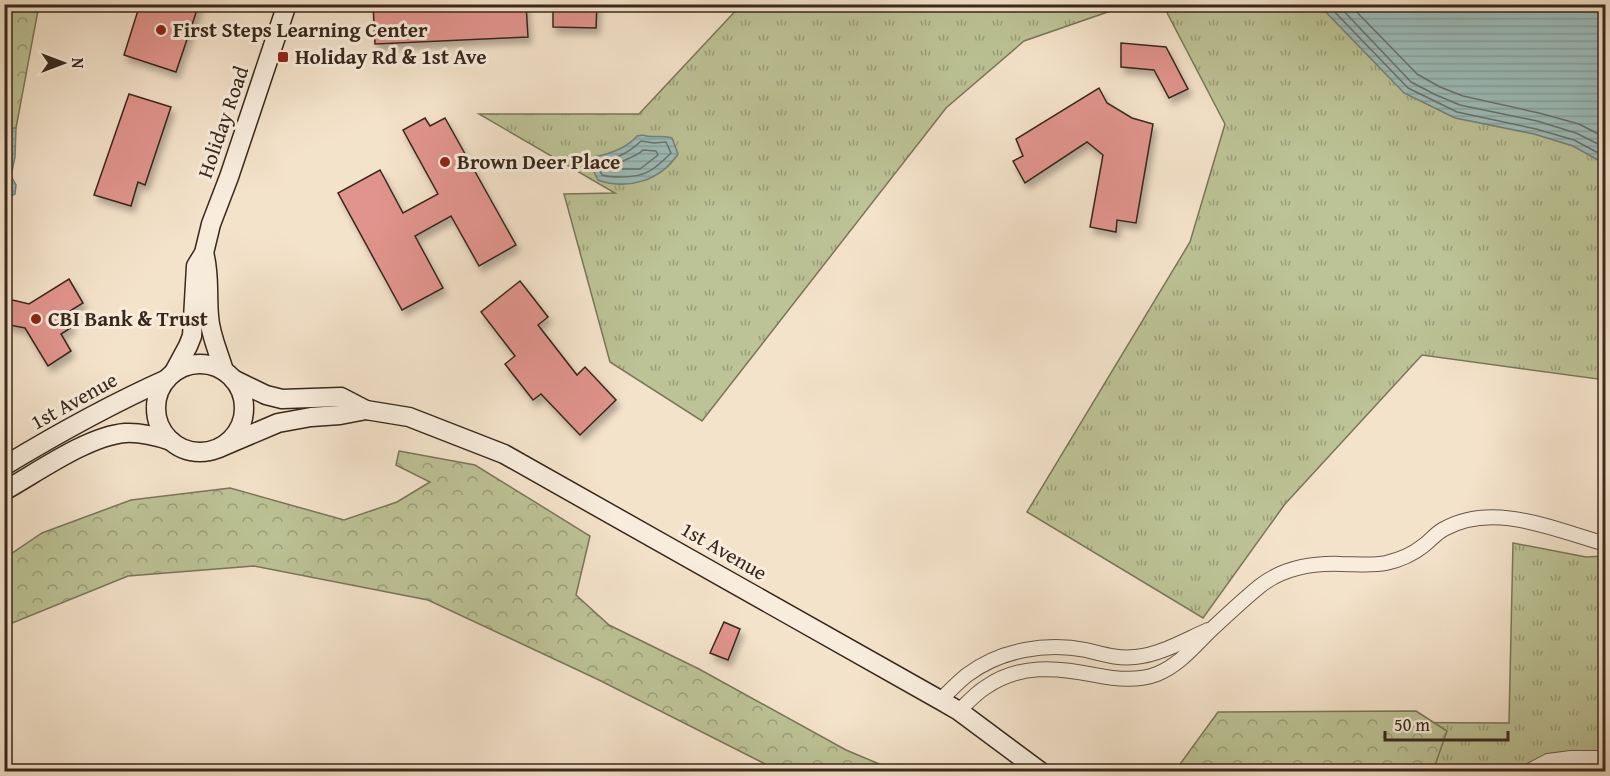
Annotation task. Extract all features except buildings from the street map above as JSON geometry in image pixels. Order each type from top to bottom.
[{"type":"main road","name":"Holiday Road","points":[[170,375],[192,336],[196,266],[204,254],[211,224],[287,4]]},
{"type":"main road","name":"Holiday Road","points":[[204,254],[208,268],[209,317],[212,335],[229,375]]},
{"type":"main road","points":[[199,364],[212,365],[229,375],[241,391],[244,404],[243,417],[234,435],[219,448],[207,452],[194,452],[181,448],[171,441],[162,430],[156,417],[159,390],[170,375],[186,366],[199,364]]},
{"type":"main road","name":"1st Avenue","points":[[4,466],[63,431],[170,375]]},
{"type":"main road","name":"1st Avenue","points":[[229,375],[266,395],[282,399],[341,397],[366,410]]},
{"type":"main road","name":"1st Avenue","points":[[219,448],[278,423],[366,410],[409,417],[504,454],[959,711],[1041,771]]},
{"type":"main road","name":"1st Avenue","points":[[4,491],[110,435],[143,433],[171,441]]},
{"type":"street","points":[[959,711],[984,688],[1002,677],[1022,671],[1046,668],[1068,669],[1107,677],[1132,678],[1156,675],[1178,663],[1261,585],[1278,575],[1320,563],[1367,566],[1388,563],[1422,547],[1442,530],[1479,516],[1499,516],[1518,520],[1605,544]]},
{"type":"street","points":[[940,700],[967,675],[1009,654],[1035,648],[1062,648],[1086,651],[1105,657],[1139,657],[1152,654],[1213,628]]},
{"type":"street","points":[[1527,771],[1548,761],[1605,758]]},
{"type":"green space","points":[[5,5],[39,5],[16,128],[5,129]]},
{"type":"green space","points":[[741,5],[1128,5],[1024,41],[946,108],[702,421],[610,362],[564,194],[615,193],[479,114],[639,114]]},
{"type":"green space","points":[[1163,5],[1605,5],[1605,380],[1422,355],[1285,504],[1203,618],[1027,512],[1190,242],[1225,124]]},
{"type":"green space","points":[[399,451],[475,465],[590,536],[576,595],[609,625],[699,669],[846,750],[896,771],[779,771],[599,680],[428,600],[254,566],[128,576],[5,626],[5,558],[42,533],[131,500],[230,488],[344,520],[397,502],[430,482],[396,465]]},
{"type":"green space","points":[[1513,543],[1586,557],[1605,556],[1605,771],[1290,772],[1299,722],[1509,723]]},
{"type":"green space","points":[[1416,711],[1447,731],[1433,771],[1175,771],[1218,712]]},
{"type":"water","points":[[1319,5],[1605,5],[1605,164],[1573,146],[1534,134],[1455,118],[1404,93]]},
{"type":"water","points":[[16,128],[15,157],[11,176],[16,185],[15,194],[5,199],[5,129]]},
{"type":"water","points":[[637,136],[672,138],[678,154],[663,171],[643,181],[621,184],[598,180],[593,170],[594,157],[617,150]]},
{"type":"place","name":"First Steps Learning Center","points":[[161,30]]},
{"type":"place","name":"Holiday Rd & 1st Ave","points":[[283,57]]},
{"type":"place","name":"Brown Deer Place","points":[[445,162]]},
{"type":"place","name":"CBI Bank & Trust","points":[[36,319]]}]
